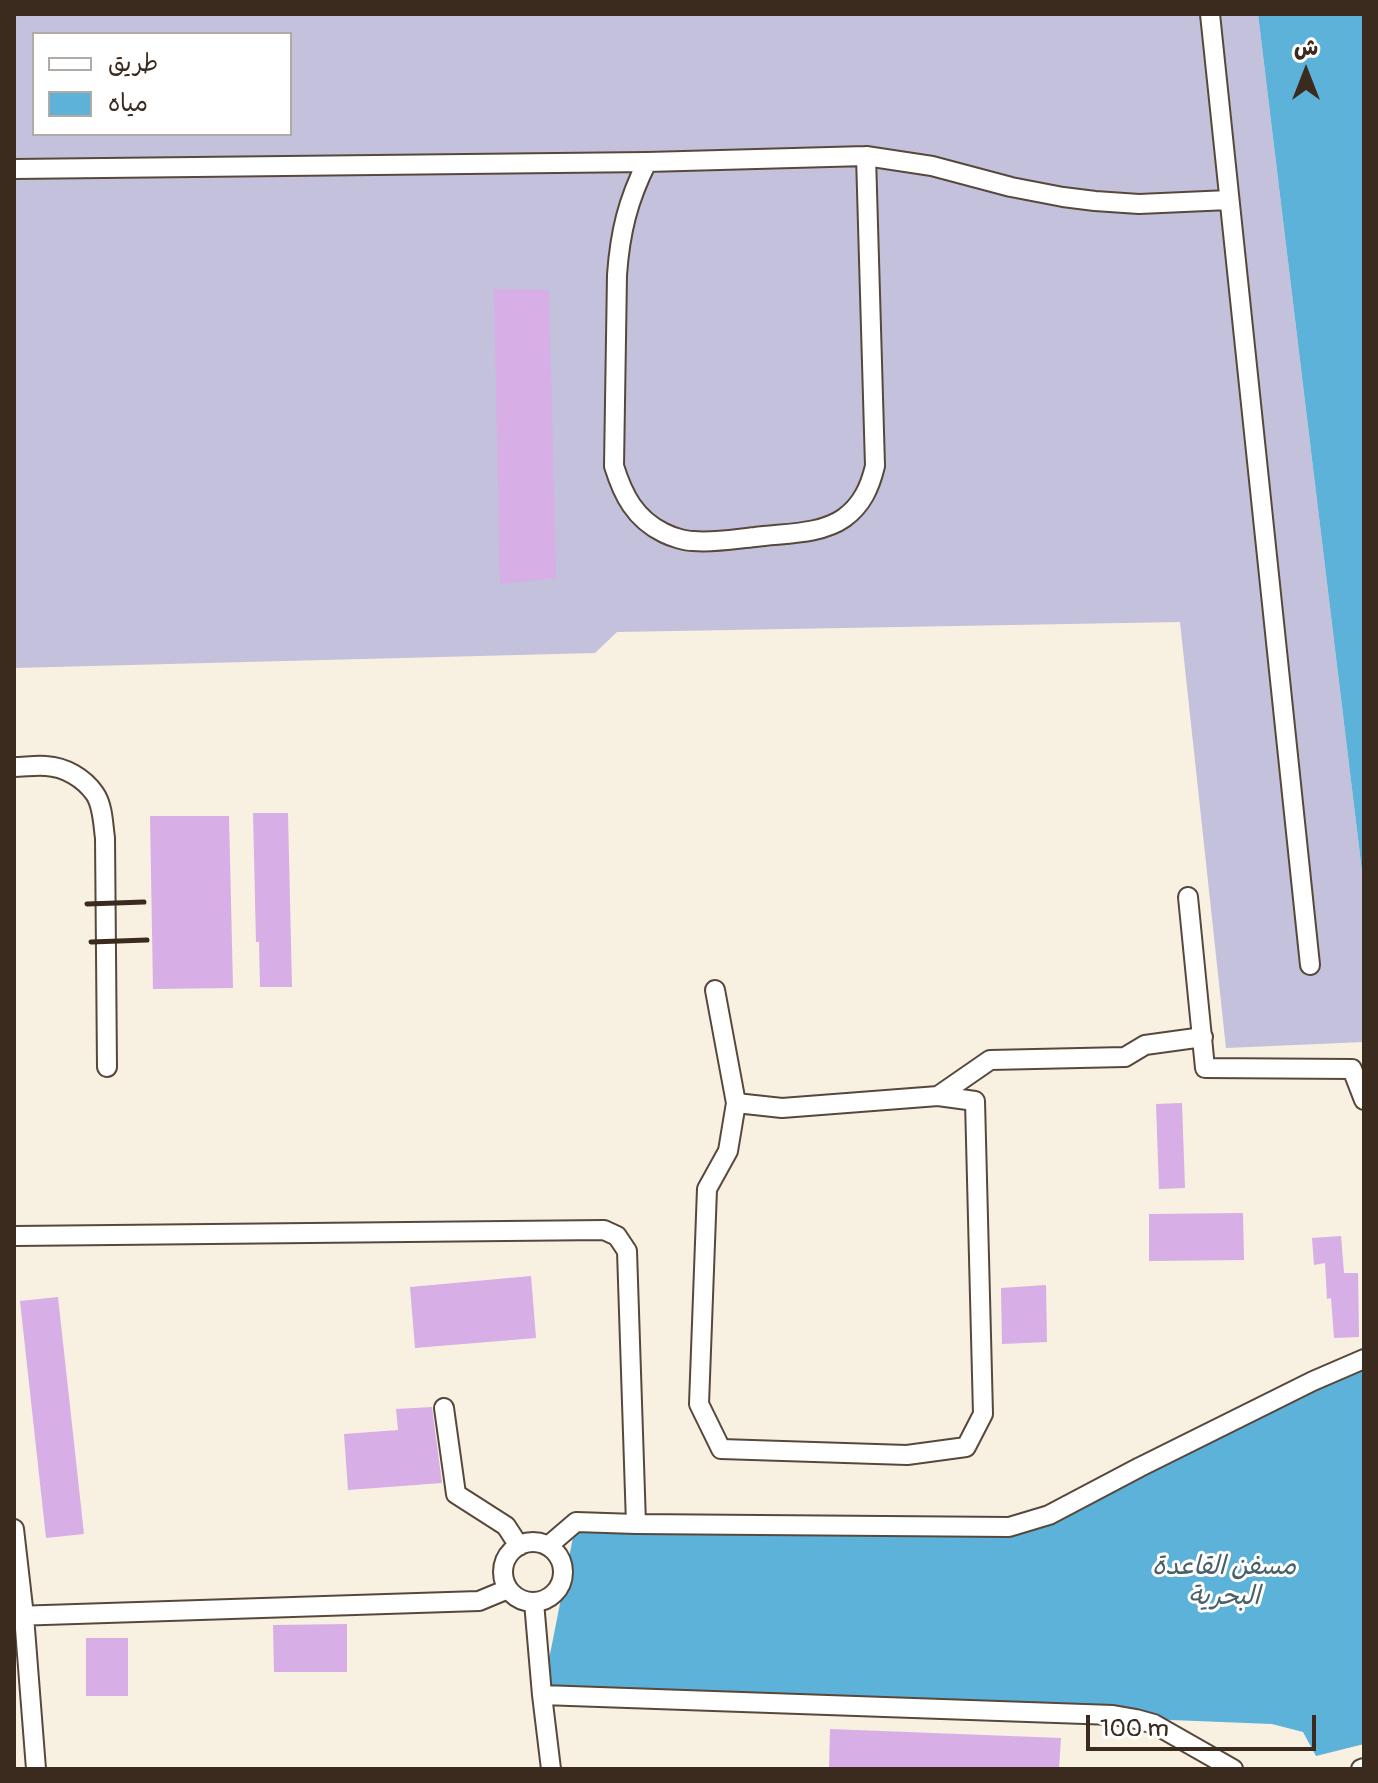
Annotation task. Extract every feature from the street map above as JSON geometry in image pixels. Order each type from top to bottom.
[{"type":"lane","points":[[1210,14],[1310,965]]},
{"type":"lane","points":[[14,169],[647,162],[866,156],[932,166],[1011,187],[1095,201],[1139,204],[1229,200]]},
{"type":"lane","points":[[647,162],[634,188],[619,245],[614,466],[623,493],[640,516],[652,525],[664,533],[691,541],[720,541],[825,527],[844,518],[859,504],[870,486],[875,466],[866,156]]},
{"type":"lane","points":[[14,767],[61,769],[72,773],[96,796],[105,838],[107,1067]]},
{"type":"lane","points":[[1188,897],[1205,1068],[1352,1069],[1364,1100]]},
{"type":"lane","points":[[715,990],[736,1103],[728,1151],[707,1189],[699,1404],[721,1449],[907,1455],[966,1447],[983,1414],[975,1101],[938,1096],[782,1108],[736,1103]]},
{"type":"lane","points":[[938,1096],[990,1060],[1125,1057],[1145,1045],[1203,1037]]},
{"type":"lane","points":[[14,1236],[588,1230],[604,1230],[617,1236],[627,1251],[636,1524]]},
{"type":"lane","points":[[548,1546],[576,1522],[1009,1527],[1049,1515],[1313,1381],[1364,1359]]},
{"type":"lane","points":[[444,1408],[456,1494],[506,1526],[519,1546]]},
{"type":"lane","points":[[14,1529],[19,1616],[36,1769]]},
{"type":"lane","points":[[529,1542],[548,1546],[561,1561],[562,1580],[552,1596],[534,1602],[524,1601],[508,1589],[504,1580],[506,1560],[511,1552],[529,1542]]},
{"type":"lane","points":[[19,1616],[479,1601],[508,1589]]},
{"type":"lane","points":[[534,1602],[551,1769]]},
{"type":"lane","points":[[542,1695],[1113,1715],[1154,1724],[1233,1769]]},
{"type":"shaded area","points":[[14,14],[1258,14],[1364,888],[1364,1042],[1226,1048],[1180,622],[617,632],[595,653],[14,668]]},
{"type":"water","points":[[1258,14],[1364,14],[1364,888]]},
{"type":"water","name":"مسفن القاعدة البحرية","points":[[1364,1359],[1364,1744],[1316,1756],[1303,1732],[1272,1724],[542,1695],[576,1522],[1009,1527]]},
{"type":"building","points":[[494,289],[549,290],[556,578],[500,584]]},
{"type":"building","points":[[253,813],[288,813],[292,987],[260,987]]},
{"type":"building","points":[[150,816],[229,816],[233,988],[153,989]]},
{"type":"building","points":[[1182,1103],[1185,1188],[1159,1189],[1156,1104]]},
{"type":"building","points":[[1243,1213],[1244,1260],[1149,1261],[1149,1214]]},
{"type":"building","points":[[1341,1236],[1344,1273],[1358,1273],[1359,1337],[1334,1338],[1325,1263],[1314,1265],[1312,1238]]},
{"type":"building","points":[[531,1276],[536,1338],[415,1348],[410,1287]]},
{"type":"building","points":[[1046,1285],[1047,1342],[1002,1344],[1001,1288]]},
{"type":"building","points":[[58,1297],[84,1534],[46,1538],[20,1301]]},
{"type":"building","points":[[432,1407],[442,1483],[348,1490],[344,1434],[398,1430],[396,1409]]},
{"type":"building","points":[[347,1624],[347,1672],[274,1672],[273,1625]]},
{"type":"building","points":[[86,1638],[128,1638],[128,1696],[86,1696]]},
{"type":"building","points":[[830,1729],[1061,1738],[1059,1769],[829,1769]]},
{"type":"railway","points":[[87,904],[144,902]]},
{"type":"railway","points":[[91,942],[147,940]]}]
